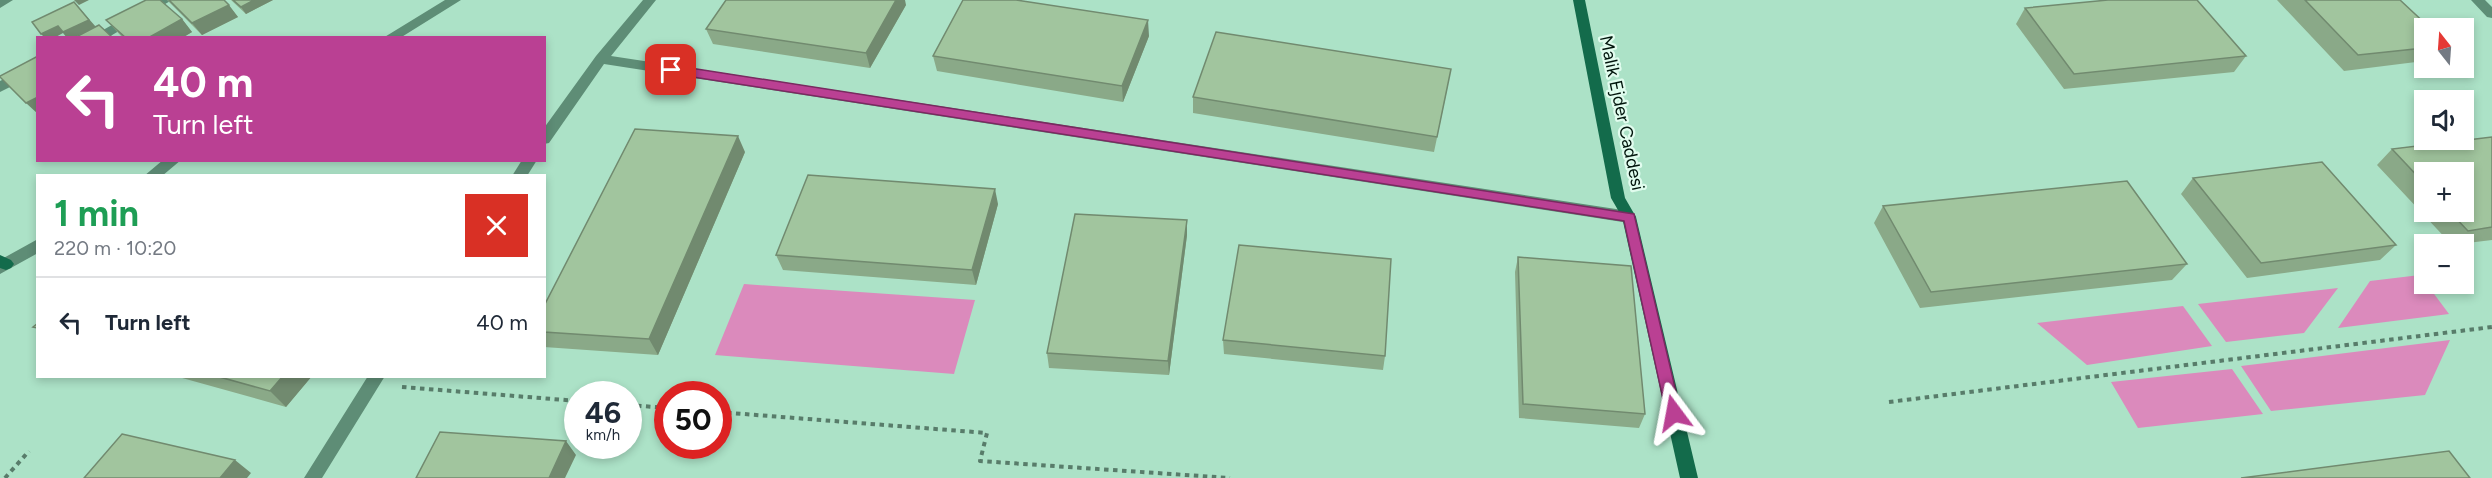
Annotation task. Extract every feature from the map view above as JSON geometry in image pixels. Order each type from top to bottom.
[{"type":"main road","name":"Malik Ejder Caddesi","points":[[1579,0],[1618,198],[1629,217],[1689,478]]},
{"type":"street","points":[[0,4],[7,0]]},
{"type":"street","points":[[99,36],[166,0]]},
{"type":"street","points":[[392,36],[455,0]]},
{"type":"street","points":[[546,136],[601,59],[650,0]]},
{"type":"street","points":[[2477,0],[2492,14]]},
{"type":"street","points":[[601,59],[1629,217]]},
{"type":"street","points":[[0,87],[36,69]]},
{"type":"street","points":[[154,174],[171,162]]},
{"type":"street","points":[[2,264],[36,246]]},
{"type":"street","points":[[313,478],[374,381]]},
{"type":"path","points":[[1889,402],[2492,327]]},
{"type":"path","points":[[374,381],[564,400]]},
{"type":"path","points":[[732,413],[987,433],[980,461],[1230,478]]},
{"type":"path","points":[[5,478],[29,451]]},
{"type":"shaded area","points":[[2414,276],[2414,294],[2434,294],[2449,314],[2338,328],[2370,281]]},
{"type":"shaded area","points":[[744,284],[975,300],[954,374],[715,355]]},
{"type":"shaded area","points":[[2338,288],[2304,333],[2226,342],[2198,304]]},
{"type":"shaded area","points":[[2183,306],[2212,346],[2087,365],[2037,323]]},
{"type":"shaded area","points":[[2450,340],[2425,395],[2271,411],[2241,366]]},
{"type":"shaded area","points":[[2232,369],[2263,414],[2138,428],[2111,382]]},
{"type":"building","points":[[146,0],[160,0],[182,19],[152,36],[124,36],[106,20]]},
{"type":"building","points":[[169,0],[224,0],[229,5],[192,23]]},
{"type":"building","points":[[233,0],[254,0],[241,7]]},
{"type":"building","points":[[726,0],[896,0],[866,53],[706,29]]},
{"type":"building","points":[[963,0],[1016,0],[1148,20],[1122,86],[933,56]]},
{"type":"building","points":[[2108,0],[2197,0],[2246,56],[2074,74],[2025,8]]},
{"type":"building","points":[[2305,0],[2400,0],[2419,18],[2414,18],[2414,49],[2358,55]]},
{"type":"building","points":[[74,2],[89,20],[63,32],[58,26],[41,34],[32,22]]},
{"type":"building","points":[[99,25],[111,36],[78,36]]},
{"type":"building","points":[[1216,32],[1451,69],[1437,137],[1193,97]]},
{"type":"building","points":[[36,57],[36,98],[26,103],[0,76]]},
{"type":"building","points":[[635,129],[738,136],[649,339],[546,332],[546,302]]},
{"type":"building","points":[[2492,137],[2492,227],[2468,231],[2459,222],[2474,222],[2474,162],[2414,162],[2414,172],[2392,149],[2414,146],[2414,150],[2474,150],[2474,139]]},
{"type":"building","points":[[2322,162],[2396,245],[2261,263],[2193,178]]},
{"type":"building","points":[[808,175],[995,189],[972,270],[776,255]]},
{"type":"building","points":[[2127,181],[2187,264],[1931,292],[1883,206]]},
{"type":"building","points":[[1075,214],[1187,220],[1168,361],[1047,353]]},
{"type":"building","points":[[1239,245],[1391,259],[1385,356],[1223,340]]},
{"type":"building","points":[[1518,257],[1631,266],[1645,414],[1523,404]]},
{"type":"building","points":[[223,378],[281,378],[270,391]]},
{"type":"building","points":[[440,432],[564,441],[549,478],[416,478]]},
{"type":"building","points":[[122,434],[235,460],[220,478],[84,478]]},
{"type":"building","points":[[2449,451],[2470,478],[2241,478]]},
{"type":"route","points":[[671,70],[1629,217],[1674,413]]}]
